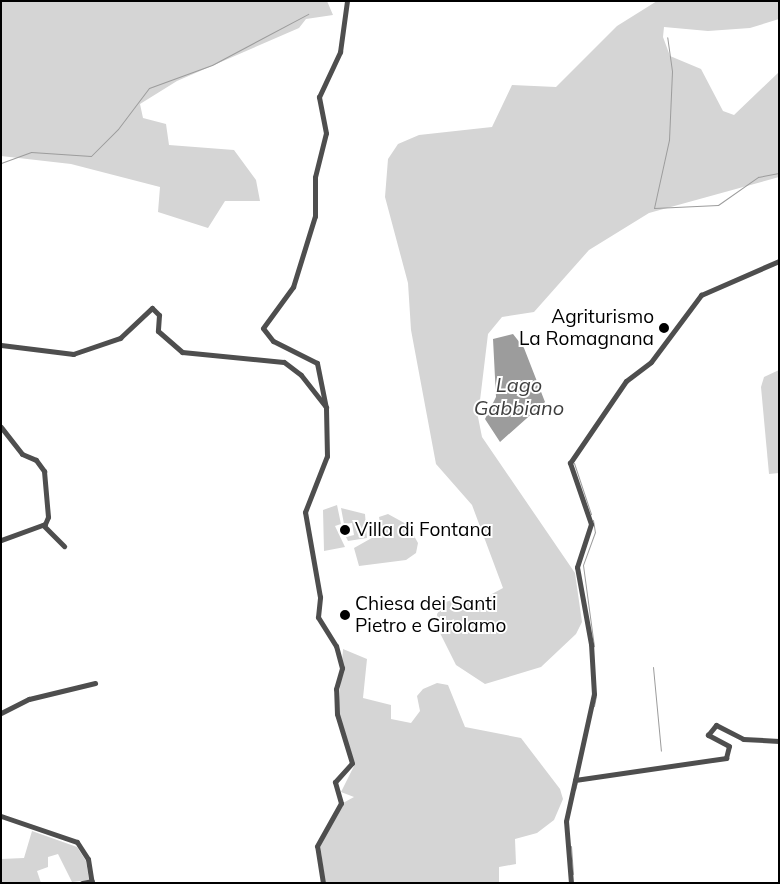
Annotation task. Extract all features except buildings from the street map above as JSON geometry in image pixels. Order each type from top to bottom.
[{"type":"street","points":[[322,883],[317,846],[341,803],[335,782],[352,763],[337,714],[336,689],[342,668],[336,646],[318,617],[320,597],[306,516],[308,497],[327,456],[326,408],[317,362],[273,341],[263,328],[293,287],[315,216],[315,177],[326,133],[319,97],[340,52],[347,1]]},
{"type":"street","points":[[572,883],[565,830],[594,694],[591,644],[578,567],[592,529],[570,463],[626,381],[650,362],[701,295],[779,261]]},
{"type":"street","points":[[1,345],[34,346],[71,355],[120,338],[152,308],[159,315],[158,331],[182,352],[284,362],[300,375],[326,408]]},
{"type":"street","points":[[1,427],[22,454],[36,460],[44,471],[48,517],[43,525],[1,540]]},
{"type":"street","points":[[43,525],[64,546]]},
{"type":"street","points":[[1,713],[29,699],[96,683]]},
{"type":"street","points":[[575,780],[726,758],[729,746],[708,735],[716,725],[740,738],[779,741]]},
{"type":"street","points":[[1,816],[77,842],[88,859],[92,882],[82,883]]},
{"type":"shaded area","points":[[1,1],[327,1],[333,15],[306,19],[299,28],[177,81],[140,104],[143,118],[166,124],[169,145],[234,150],[256,180],[260,201],[225,201],[208,228],[158,212],[160,187],[71,164],[1,156]]},
{"type":"shaded area","points":[[657,1],[779,1],[779,19],[750,28],[708,31],[664,27],[663,37],[670,56],[701,69],[723,111],[734,115],[779,72],[779,177],[649,213],[589,250],[534,312],[502,317],[488,334],[478,417],[482,437],[575,573],[582,622],[576,634],[541,667],[485,684],[456,665],[438,629],[437,614],[446,602],[457,598],[477,602],[503,588],[472,505],[436,464],[411,330],[408,283],[385,197],[388,159],[398,144],[419,135],[492,127],[512,85],[556,87],[617,26]]},
{"type":"shaded area","points":[[779,370],[779,473],[769,474],[761,387],[764,377]]},
{"type":"shaded area","points":[[337,505],[341,524],[335,526],[345,547],[324,551],[323,510]]},
{"type":"shaded area","points":[[341,508],[365,514],[367,538],[348,541],[346,537],[354,535],[352,523],[344,524]]},
{"type":"shaded area","points":[[388,514],[408,525],[418,543],[416,553],[406,560],[359,566],[354,548],[377,535],[381,528],[379,517]]},
{"type":"shaded area","points":[[343,649],[367,659],[363,698],[391,705],[391,719],[411,723],[420,711],[417,696],[423,689],[437,683],[448,685],[465,727],[521,738],[560,789],[563,799],[554,820],[537,833],[515,839],[516,864],[499,867],[499,883],[325,883],[320,843],[343,803],[354,797],[341,792],[355,764],[338,714]]},
{"type":"shaded area","points":[[32,831],[77,847],[86,861],[89,880],[72,882],[58,854],[48,857],[48,867],[37,871],[41,883],[1,883],[1,859],[24,858]]},
{"type":"water","name":"Lago Gabbiano","points":[[513,334],[524,348],[545,402],[500,442],[485,419],[496,397],[493,339]]},
{"type":"waterway","points":[[1,163],[31,152],[91,156],[118,129],[149,88],[212,65],[308,14]]},
{"type":"waterway","points":[[654,208],[669,140],[672,71],[667,37]]},
{"type":"waterway","points":[[654,208],[718,205],[758,177],[779,173]]},
{"type":"waterway","points":[[574,463],[591,514]]},
{"type":"waterway","points":[[593,520],[595,532],[583,565],[594,646]]},
{"type":"waterway","points":[[653,667],[661,751]]},
{"type":"waterway","points":[[594,706],[596,696]]},
{"type":"waterway","points":[[575,790],[577,782]]},
{"type":"waterway","points":[[571,846],[573,874]]},
{"type":"place","name":"Agriturismo La Romagnana","points":[[664,328]]},
{"type":"place","name":"Villa di Fontana","points":[[345,530]]},
{"type":"place","name":"Chiesa dei Santi Pietro e Girolamo","points":[[345,615]]}]
